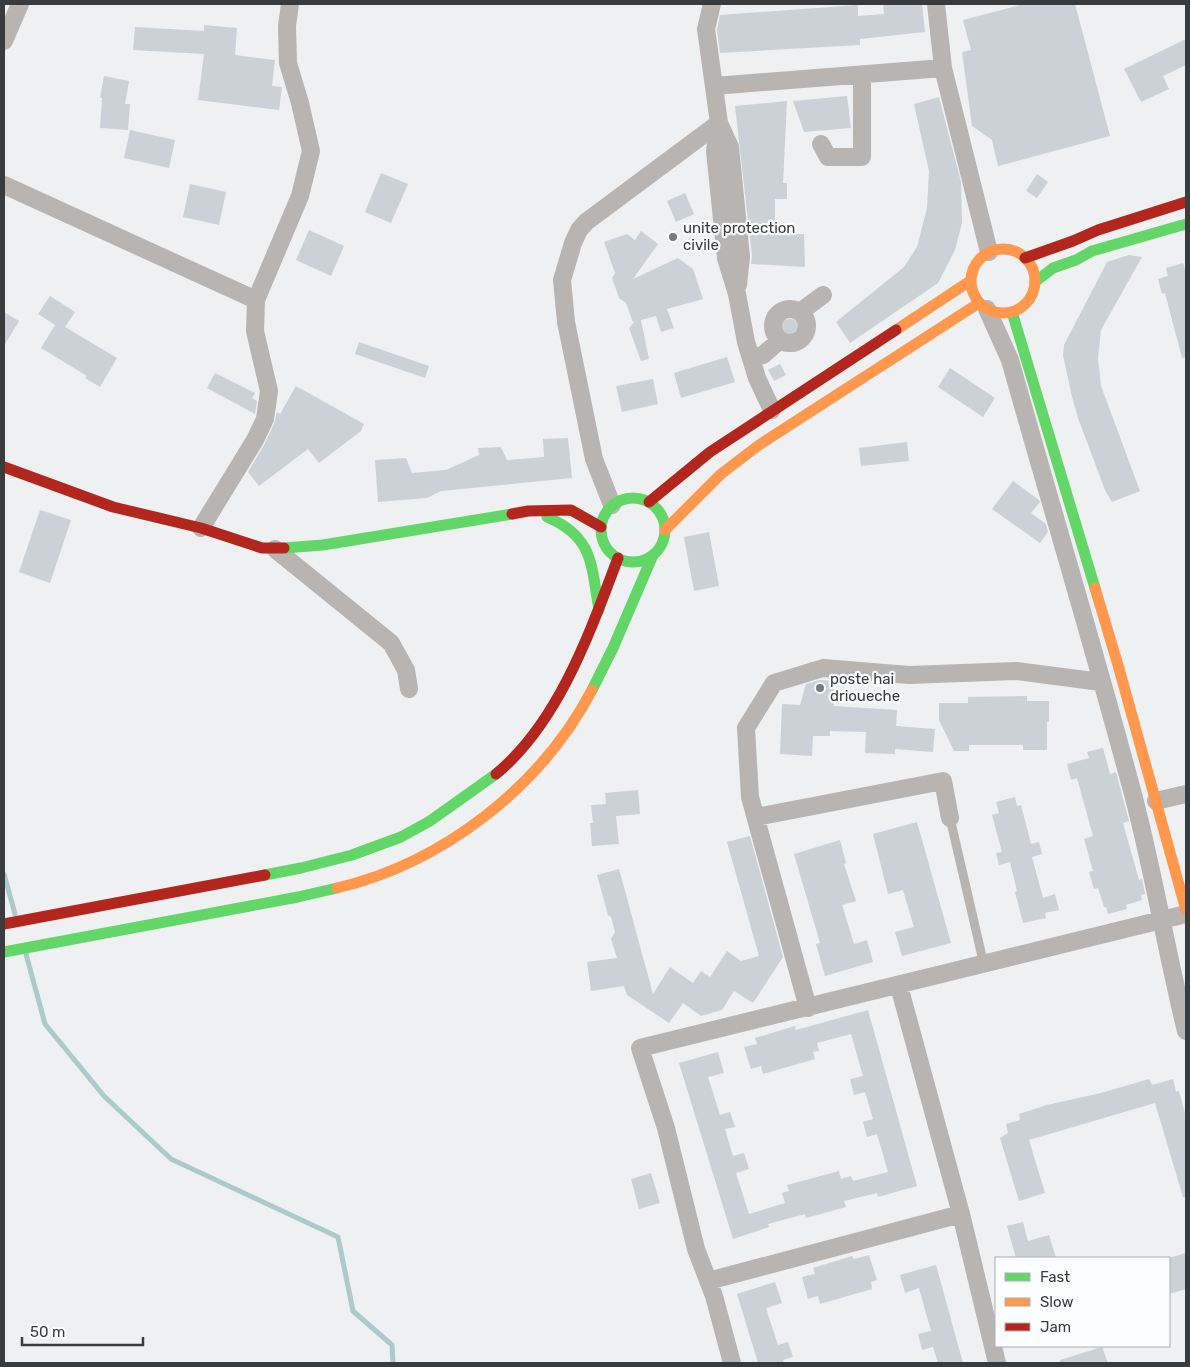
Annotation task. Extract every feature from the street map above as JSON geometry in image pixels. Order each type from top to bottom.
[{"type":"street","points":[[4,41],[20,4]]},
{"type":"street","points":[[209,531],[255,440],[264,418],[269,391],[255,331],[256,300],[300,196],[311,151],[288,62],[287,26],[290,4]]},
{"type":"street","points":[[712,4],[706,29],[719,124],[715,151],[726,258],[737,294],[757,378],[772,410]]},
{"type":"street","points":[[936,4],[944,68],[989,252]]},
{"type":"street","points":[[714,86],[944,68]]},
{"type":"street","points":[[821,144],[828,157],[862,157],[862,75]]},
{"type":"street","points":[[612,505],[594,459],[566,322],[562,280],[573,243],[579,230],[586,222],[719,124]]},
{"type":"street","points":[[4,185],[256,300]]},
{"type":"street","points":[[1025,258],[1098,230],[1186,202]]},
{"type":"street","points":[[1035,282],[1053,268],[1076,260],[1092,251],[1186,224]]},
{"type":"street","points":[[983,306],[1000,313],[1012,312],[1024,306],[1030,299],[1035,282],[1034,273],[1025,258],[1010,250],[996,249],[989,252],[978,260],[973,267],[970,280],[972,291],[983,306],[1010,360],[1134,799],[1163,920],[1171,972],[1186,1031]]},
{"type":"street","points":[[649,502],[710,452],[970,280]]},
{"type":"street","points":[[800,312],[823,296]]},
{"type":"street","points":[[665,530],[721,474],[759,445],[983,306]]},
{"type":"street","points":[[789,309],[800,312],[806,321],[807,327],[802,338],[792,343],[780,340],[773,327],[776,316],[779,312],[789,309]]},
{"type":"street","points":[[1012,312],[1118,664],[1186,910]]},
{"type":"street","points":[[751,358],[763,355],[780,340]]},
{"type":"street","points":[[4,468],[113,507],[209,531],[248,545],[275,550],[322,545],[528,511],[571,510],[600,527]]},
{"type":"street","points":[[4,952],[318,892],[382,874],[412,861],[442,844],[497,807],[530,776],[564,736],[599,676],[653,555],[660,547],[665,530],[662,516],[656,507],[649,502],[637,498],[627,498],[612,505],[603,517],[600,527],[601,538],[606,547],[618,558],[633,562],[644,560],[653,555]]},
{"type":"street","points":[[528,511],[556,520],[570,527],[580,537],[590,563],[598,610]]},
{"type":"street","points":[[275,550],[390,643],[406,670],[409,689]]},
{"type":"street","points":[[4,924],[311,866],[372,848],[402,836],[432,819],[479,787],[512,760],[532,734],[576,661],[618,558]]},
{"type":"street","points":[[808,1008],[750,797],[746,728],[774,683],[823,668],[910,675],[1016,671],[1101,682]]},
{"type":"street","points":[[756,817],[943,781],[950,818]]},
{"type":"street","points":[[1156,801],[1186,794]]},
{"type":"street","points":[[732,1363],[708,1281],[696,1249],[666,1128],[640,1048],[899,986],[1186,914]]},
{"type":"street","points":[[899,986],[961,1214],[997,1363]]},
{"type":"street","points":[[708,1281],[961,1214]]},
{"type":"lane","points":[[950,818],[984,965]]},
{"type":"building","points":[[883,4],[922,4],[925,32],[860,39],[860,45],[720,53],[717,30],[720,15],[858,5],[858,16],[884,14]]},
{"type":"building","points":[[1024,4],[1075,4],[1110,136],[998,166],[992,140],[972,126],[962,52],[971,50],[963,20]]},
{"type":"building","points":[[204,25],[237,28],[235,55],[275,60],[272,86],[282,87],[279,110],[198,100],[204,54],[133,50],[135,27],[204,31]]},
{"type":"building","points":[[1186,39],[1186,65],[1163,76],[1169,89],[1141,102],[1124,69]]},
{"type":"building","points":[[104,76],[129,81],[125,104],[130,104],[128,130],[100,128],[102,98],[100,98]]},
{"type":"building","points":[[847,96],[851,128],[804,132],[793,101]]},
{"type":"building","points":[[939,97],[961,182],[962,223],[955,250],[938,283],[850,343],[836,322],[904,267],[917,247],[927,208],[929,171],[914,104]]},
{"type":"building","points":[[787,101],[783,183],[787,183],[787,199],[775,199],[775,235],[804,234],[805,267],[751,264],[752,256],[735,106]]},
{"type":"building","points":[[130,130],[175,140],[169,168],[124,158]]},
{"type":"building","points":[[381,173],[408,184],[391,223],[365,212]]},
{"type":"building","points":[[1037,174],[1048,182],[1037,198],[1026,191]]},
{"type":"building","points":[[190,184],[226,192],[219,225],[183,217]]},
{"type":"building","points":[[685,193],[694,214],[676,222],[667,201]]},
{"type":"building","points":[[309,230],[344,246],[331,276],[296,260]]},
{"type":"building","points":[[641,231],[658,244],[633,279],[678,258],[693,269],[703,299],[667,309],[674,328],[661,332],[656,316],[641,320],[649,359],[641,361],[629,328],[635,321],[633,322],[626,303],[619,298],[612,278],[615,273],[604,242],[627,234],[635,240]]},
{"type":"building","points":[[1129,255],[1142,257],[1101,330],[1098,358],[1101,386],[1140,491],[1112,502],[1105,490],[1078,418],[1063,355],[1064,345],[1107,262]]},
{"type":"building","points":[[1183,263],[1186,273],[1186,357],[1182,358],[1165,293],[1162,294],[1158,279],[1168,276],[1166,268]]},
{"type":"building","points":[[50,296],[75,312],[65,327],[117,358],[100,387],[85,378],[87,376],[41,348],[55,325],[38,314]]},
{"type":"building","points":[[4,312],[19,321],[4,346]]},
{"type":"building","points":[[792,319],[798,322],[800,335],[789,335],[782,330],[781,320]]},
{"type":"building","points":[[359,342],[429,366],[425,378],[355,354]]},
{"type":"building","points":[[727,357],[735,382],[681,398],[674,373]]},
{"type":"building","points":[[780,364],[786,375],[774,381],[768,370]]},
{"type":"building","points":[[950,368],[995,398],[983,417],[938,387]]},
{"type":"building","points":[[215,373],[255,393],[252,398],[257,401],[255,414],[207,388]]},
{"type":"building","points":[[653,379],[658,404],[622,412],[616,386]]},
{"type":"building","points":[[296,386],[364,424],[361,431],[319,463],[308,449],[259,486],[248,472],[264,445],[274,424],[277,412],[280,414]]},
{"type":"building","points":[[568,438],[572,478],[441,491],[427,498],[378,502],[375,460],[406,458],[412,473],[446,470],[479,455],[478,448],[501,447],[507,460],[544,457],[543,439]]},
{"type":"building","points":[[907,442],[909,461],[861,466],[859,448]]},
{"type":"building","points":[[1013,481],[1040,502],[1031,513],[1046,524],[1048,532],[1040,543],[992,509]]},
{"type":"building","points":[[40,510],[71,520],[50,583],[19,572]]},
{"type":"building","points":[[709,532],[719,586],[694,591],[684,537]]},
{"type":"building","points":[[820,680],[834,681],[834,706],[897,710],[896,726],[935,729],[933,752],[895,749],[895,754],[865,753],[866,732],[830,731],[830,736],[813,736],[812,756],[780,754],[782,704],[800,705],[806,684]]},
{"type":"building","points":[[1027,696],[1027,701],[1049,701],[1047,750],[1023,750],[1023,745],[969,745],[969,751],[954,751],[939,720],[939,703],[968,703],[968,697]]},
{"type":"building","points":[[1103,748],[1110,774],[1116,772],[1129,821],[1123,823],[1139,880],[1142,879],[1145,894],[1141,895],[1142,900],[1126,905],[1127,909],[1108,914],[1098,888],[1094,889],[1089,872],[1093,871],[1084,839],[1093,836],[1077,778],[1071,780],[1067,764],[1089,758],[1087,752]]},
{"type":"building","points":[[638,790],[640,814],[616,816],[619,844],[592,846],[590,823],[593,823],[591,805],[606,804],[605,793]]},
{"type":"building","points":[[1015,797],[1017,806],[1021,805],[1031,844],[1039,842],[1042,854],[1032,857],[1043,898],[1055,894],[1059,910],[1045,913],[1046,918],[1023,923],[1010,862],[999,865],[996,853],[1002,852],[992,815],[999,813],[996,802]]},
{"type":"building","points":[[917,822],[951,943],[902,956],[895,932],[914,927],[903,890],[888,894],[873,834]]},
{"type":"building","points":[[750,836],[783,957],[753,1003],[734,991],[722,1010],[701,1016],[683,1003],[669,1023],[627,995],[624,986],[591,991],[587,962],[617,958],[611,939],[615,932],[611,917],[608,915],[597,875],[619,869],[653,994],[670,967],[693,983],[701,971],[710,977],[727,951],[741,961],[759,956],[727,842]]},
{"type":"building","points":[[840,840],[846,863],[844,864],[856,901],[842,905],[854,944],[867,940],[873,962],[825,976],[816,944],[820,943],[794,854]]},
{"type":"building","points":[[868,1010],[917,1186],[878,1197],[877,1193],[844,1201],[846,1207],[806,1218],[805,1214],[768,1224],[769,1227],[733,1239],[679,1063],[718,1052],[724,1073],[708,1077],[720,1115],[730,1112],[735,1127],[725,1129],[733,1156],[744,1153],[749,1169],[736,1173],[749,1214],[785,1203],[782,1193],[789,1191],[787,1185],[839,1171],[841,1179],[851,1176],[853,1181],[888,1172],[877,1134],[867,1137],[863,1122],[873,1119],[865,1092],[854,1095],[850,1079],[863,1076],[851,1034],[817,1043],[819,1051],[813,1052],[815,1059],[763,1074],[761,1066],[751,1069],[744,1047],[757,1044],[755,1038],[795,1026],[796,1030]]},
{"type":"building","points":[[1149,1079],[1152,1085],[1173,1079],[1176,1092],[1179,1091],[1186,1117],[1186,1197],[1183,1197],[1155,1103],[1029,1140],[1045,1193],[1019,1201],[1000,1138],[1008,1133],[1006,1124],[1020,1120],[1019,1114],[1047,1105],[1101,1093]]},
{"type":"building","points":[[651,1173],[660,1203],[639,1209],[631,1179]]},
{"type":"building","points":[[1023,1222],[1028,1241],[1049,1235],[1056,1257],[1016,1257],[1007,1226]]},
{"type":"building","points":[[1186,1253],[1186,1289],[1170,1294],[1170,1258]]},
{"type":"building","points":[[869,1255],[877,1280],[871,1282],[872,1289],[820,1304],[818,1296],[808,1299],[802,1277],[815,1274],[813,1268],[852,1256],[854,1259]]},
{"type":"building","points":[[936,1265],[963,1363],[938,1363],[933,1347],[922,1350],[918,1334],[931,1331],[919,1288],[905,1293],[900,1275]]},
{"type":"building","points":[[775,1282],[782,1303],[766,1308],[778,1345],[788,1342],[793,1357],[783,1360],[784,1363],[758,1363],[737,1294]]},
{"type":"building","points":[[1102,1347],[1108,1363],[1060,1363],[1060,1360]]},
{"type":"waterway","points":[[4,874],[15,914]]},
{"type":"waterway","points":[[26,954],[45,1024],[104,1096],[171,1159],[338,1237],[353,1311],[392,1345],[393,1363]]},
{"type":"traffic: fast","points":[[1035,282],[1053,268],[1076,260],[1092,251],[1186,224]]},
{"type":"traffic: fast","points":[[1012,312],[1095,588]]},
{"type":"traffic: fast","points":[[633,498],[645,500],[656,507],[663,518],[665,530],[663,542],[656,553],[645,560],[633,562],[621,560],[610,553],[603,542],[601,530],[603,518],[610,507],[621,500],[633,498]]},
{"type":"traffic: fast","points":[[284,548],[323,545],[512,514]]},
{"type":"traffic: fast","points":[[547,517],[562,525],[582,543],[588,554],[599,610]]},
{"type":"traffic: fast","points":[[592,690],[613,648],[653,555]]},
{"type":"traffic: fast","points":[[265,875],[352,855],[401,837],[430,821],[496,774]]},
{"type":"traffic: fast","points":[[4,952],[337,888]]},
{"type":"traffic: slow","points":[[997,249],[1009,249],[1026,258],[1033,269],[1035,281],[1033,293],[1026,304],[1009,313],[997,313],[985,308],[976,299],[971,287],[971,275],[976,263],[985,254],[997,249]]},
{"type":"traffic: slow","points":[[896,330],[970,281]]},
{"type":"traffic: slow","points":[[665,530],[721,474],[759,445],[979,303]]},
{"type":"traffic: slow","points":[[1095,588],[1186,910]]},
{"type":"traffic: slow","points":[[337,888],[376,876],[414,860],[451,840],[485,816],[517,789],[546,758],[571,725],[592,690]]},
{"type":"traffic: jam","points":[[1025,258],[1098,230],[1186,202]]},
{"type":"traffic: jam","points":[[649,502],[710,452],[896,330]]},
{"type":"traffic: jam","points":[[4,467],[113,507],[201,528],[262,548],[284,548]]},
{"type":"traffic: jam","points":[[512,514],[528,511],[571,510],[601,527]]},
{"type":"traffic: jam","points":[[496,774],[518,753],[538,729],[555,702],[584,645],[618,558]]},
{"type":"traffic: jam","points":[[4,924],[265,875]]},
{"type":"place","name":"unite protection civile","points":[[673,237]]},
{"type":"place","name":"poste hai drioueche","points":[[820,688]]}]
